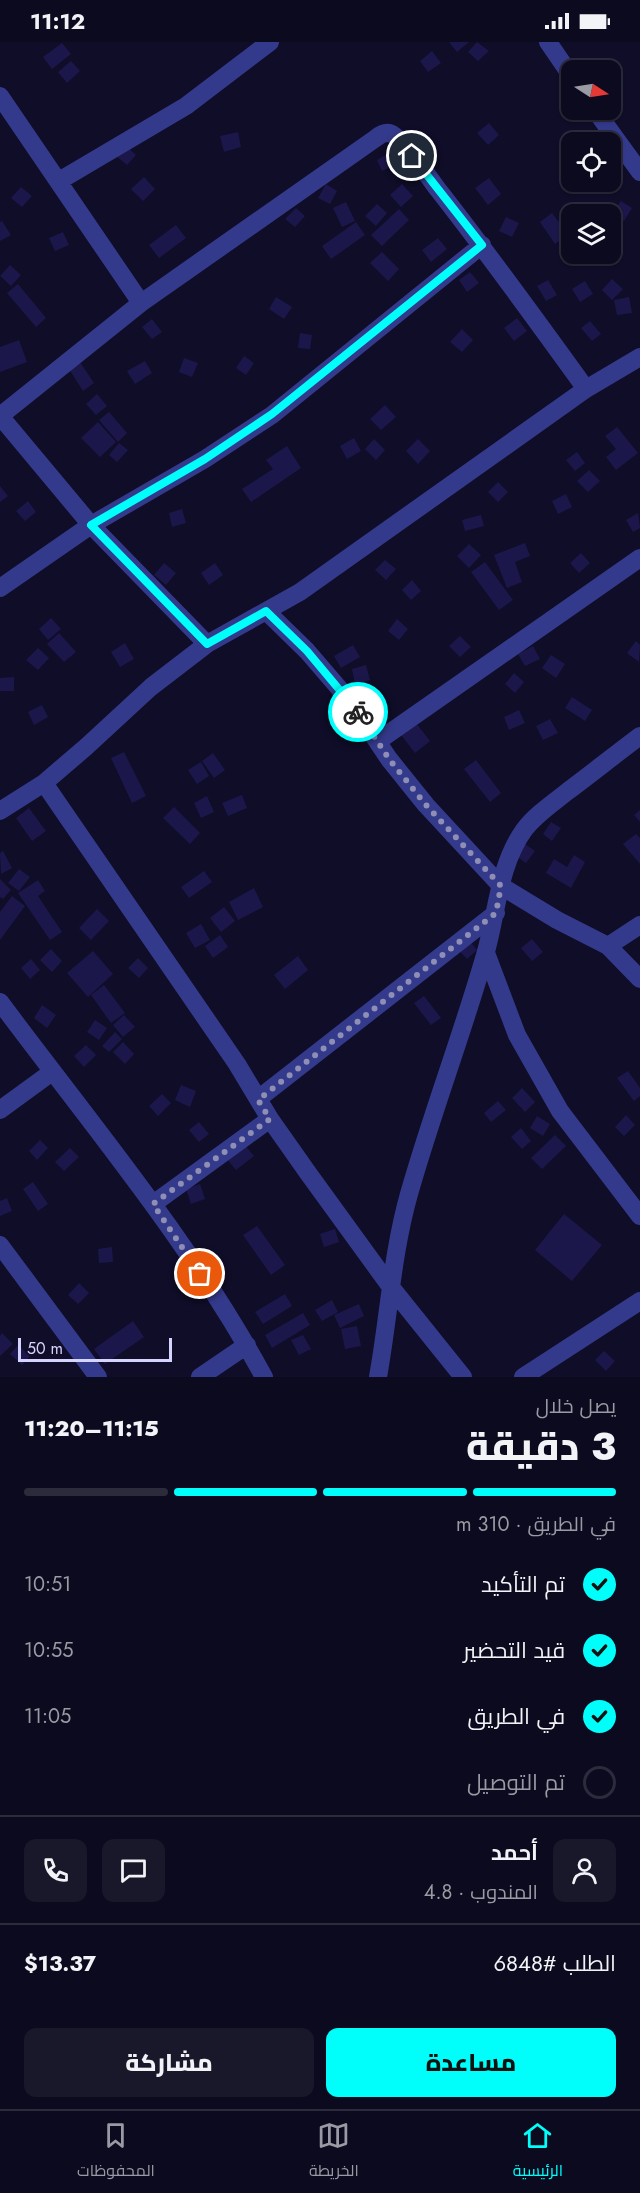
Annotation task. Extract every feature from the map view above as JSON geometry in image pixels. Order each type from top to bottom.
[{"type":"street","points":[[59,181],[186,106],[270,42]]},
{"type":"street","points":[[548,42],[561,61]]},
{"type":"street","points":[[0,96],[141,303]]},
{"type":"street","points":[[602,120],[640,172]]},
{"type":"street","points":[[207,644],[91,525],[0,416],[141,303],[383,133],[394,135],[482,245],[586,389]]},
{"type":"street","points":[[0,588],[91,525],[205,459],[272,414],[482,245]]},
{"type":"street","points":[[0,811],[44,783],[151,687],[207,644],[300,592],[586,389],[640,357]]},
{"type":"street","points":[[378,741],[640,558]]},
{"type":"street","points":[[266,611],[307,651],[343,692],[389,759],[426,805],[501,886],[557,920],[608,946],[640,979]]},
{"type":"street","points":[[378,1377],[385,1340],[390,1286],[409,1195],[457,1050],[486,953],[501,886],[515,844],[525,828],[553,803],[640,736]]},
{"type":"street","points":[[44,783],[237,1064],[270,1119],[390,1286],[463,1377]]},
{"type":"street","points":[[258,1100],[496,913]]},
{"type":"street","points":[[608,946],[640,925]]},
{"type":"street","points":[[486,953],[517,1035],[560,1111],[640,1216]]},
{"type":"street","points":[[0,1002],[153,1204],[247,1345],[264,1377]]},
{"type":"street","points":[[0,1110],[51,1071]]},
{"type":"street","points":[[153,1204],[270,1119]]},
{"type":"street","points":[[0,1245],[98,1377]]},
{"type":"street","points":[[523,1377],[640,1301]]},
{"type":"street","points":[[200,1377],[247,1345]]},
{"type":"building","points":[[449,42],[469,42],[457,52]]},
{"type":"building","points":[[477,42],[489,51],[478,61],[468,52]]},
{"type":"building","points":[[62,43],[71,54],[52,69],[43,57]]},
{"type":"building","points":[[432,51],[441,63],[428,72],[420,61]]},
{"type":"building","points":[[71,61],[80,71],[67,83],[58,72]]},
{"type":"building","points":[[489,123],[499,135],[488,145],[477,133]]},
{"type":"building","points":[[238,132],[241,147],[224,152],[220,136]]},
{"type":"building","points":[[124,144],[136,155],[127,165],[115,155]]},
{"type":"building","points":[[391,152],[397,164],[382,171],[377,160]]},
{"type":"building","points":[[144,177],[155,189],[143,201],[131,189]]},
{"type":"building","points":[[489,178],[501,194],[488,205],[475,188]]},
{"type":"building","points":[[326,184],[337,191],[330,204],[318,198]]},
{"type":"building","points":[[402,184],[413,196],[401,207],[390,195]]},
{"type":"building","points":[[21,187],[32,196],[22,207],[11,198]]},
{"type":"building","points":[[621,201],[632,208],[624,221],[621,219],[621,204],[619,204]]},
{"type":"building","points":[[346,202],[355,221],[342,227],[333,208]]},
{"type":"building","points":[[377,204],[387,213],[376,226],[365,216]]},
{"type":"building","points":[[296,208],[305,216],[295,227],[285,219]]},
{"type":"building","points":[[399,209],[409,220],[382,246],[371,235]]},
{"type":"building","points":[[552,213],[561,225],[561,239],[555,244],[540,222]]},
{"type":"building","points":[[506,217],[519,223],[512,237],[499,231]]},
{"type":"building","points":[[2,221],[11,235],[0,241],[0,222]]},
{"type":"building","points":[[356,222],[365,235],[331,259],[322,246]]},
{"type":"building","points":[[176,225],[186,238],[159,258],[149,245]]},
{"type":"building","points":[[63,232],[69,245],[55,251],[49,238]]},
{"type":"building","points":[[438,238],[447,249],[431,262],[422,250]]},
{"type":"building","points":[[382,252],[399,269],[388,281],[370,263]]},
{"type":"building","points":[[10,265],[21,275],[11,286],[0,276]]},
{"type":"building","points":[[470,272],[479,283],[467,292],[459,280]]},
{"type":"building","points":[[612,279],[623,289],[612,300],[602,290]]},
{"type":"building","points":[[548,280],[557,295],[546,301],[537,286]]},
{"type":"building","points":[[585,281],[593,294],[580,302],[572,289]]},
{"type":"building","points":[[18,284],[46,318],[36,327],[7,293]]},
{"type":"building","points":[[276,297],[292,307],[284,319],[269,309]]},
{"type":"building","points":[[629,297],[632,313],[617,315],[614,300]]},
{"type":"building","points":[[517,318],[527,331],[514,341],[504,328]]},
{"type":"building","points":[[152,319],[162,332],[152,339],[142,327]]},
{"type":"building","points":[[590,321],[601,334],[592,341],[581,328]]},
{"type":"building","points":[[462,329],[473,340],[462,352],[450,342]]},
{"type":"building","points":[[300,333],[312,335],[310,349],[298,348]]},
{"type":"building","points":[[19,340],[27,362],[0,372],[0,347]]},
{"type":"building","points":[[244,356],[254,363],[246,375],[236,368]]},
{"type":"building","points":[[184,358],[198,363],[192,377],[179,372]]},
{"type":"building","points":[[78,359],[94,383],[83,391],[67,366]]},
{"type":"building","points":[[145,361],[152,373],[135,384],[127,371]]},
{"type":"building","points":[[97,394],[107,406],[96,415],[86,404]]},
{"type":"building","points":[[385,405],[396,417],[381,430],[370,419]]},
{"type":"building","points":[[109,412],[127,433],[118,442],[99,420]]},
{"type":"building","points":[[98,422],[116,442],[100,457],[81,438]]},
{"type":"building","points":[[617,427],[638,453],[616,470],[606,457],[616,449],[605,436]]},
{"type":"building","points":[[354,438],[361,451],[347,459],[340,446]]},
{"type":"building","points":[[374,439],[385,450],[376,460],[365,449]]},
{"type":"building","points":[[418,439],[430,451],[418,464],[406,451]]},
{"type":"building","points":[[119,443],[128,450],[117,462],[109,455]]},
{"type":"building","points":[[287,446],[301,468],[251,502],[242,489],[273,469],[266,460]]},
{"type":"building","points":[[577,452],[585,463],[575,471],[566,460]]},
{"type":"building","points":[[589,470],[600,481],[588,492],[577,481]]},
{"type":"building","points":[[498,482],[508,492],[498,502],[488,492]]},
{"type":"building","points":[[0,486],[8,496],[0,502]]},
{"type":"building","points":[[566,494],[572,507],[558,514],[552,501]]},
{"type":"building","points":[[28,501],[36,512],[25,521],[16,511]]},
{"type":"building","points":[[182,509],[186,523],[172,527],[169,513]]},
{"type":"building","points":[[638,513],[640,528],[633,532],[626,520]]},
{"type":"building","points":[[481,515],[484,526],[465,531],[462,520]]},
{"type":"building","points":[[525,543],[530,556],[515,562],[522,582],[507,588],[494,555]]},
{"type":"building","points":[[469,544],[481,555],[469,568],[457,556]]},
{"type":"building","points":[[581,553],[590,563],[579,573],[570,563]]},
{"type":"building","points":[[385,560],[396,569],[386,580],[375,570]]},
{"type":"building","points":[[485,562],[513,600],[499,610],[471,572]]},
{"type":"building","points":[[164,563],[176,573],[166,585],[154,575]]},
{"type":"building","points":[[215,563],[223,575],[209,585],[201,573]]},
{"type":"building","points":[[412,580],[421,591],[411,600],[402,590]]},
{"type":"building","points":[[51,618],[61,629],[48,640],[39,629]]},
{"type":"building","points":[[397,619],[408,629],[399,640],[388,631]]},
{"type":"building","points":[[59,633],[76,652],[64,662],[47,644]]},
{"type":"building","points":[[460,636],[471,647],[460,657],[449,646]]},
{"type":"building","points":[[636,641],[640,645],[639,662],[627,653]]},
{"type":"building","points":[[125,643],[134,659],[120,667],[111,652]]},
{"type":"building","points":[[353,645],[360,657],[341,668],[334,656]]},
{"type":"building","points":[[533,646],[540,659],[525,666],[518,654]]},
{"type":"building","points":[[38,648],[49,658],[38,670],[26,660]]},
{"type":"building","points":[[551,655],[565,664],[556,678],[542,668]]},
{"type":"building","points":[[366,665],[370,680],[355,684],[352,669]]},
{"type":"building","points":[[514,673],[524,682],[515,693],[505,684]]},
{"type":"building","points":[[14,677],[14,691],[0,691],[0,678]]},
{"type":"building","points":[[572,697],[592,710],[585,721],[565,708]]},
{"type":"building","points":[[42,705],[48,717],[34,725],[28,712]]},
{"type":"building","points":[[519,710],[525,723],[509,730],[504,717]]},
{"type":"building","points":[[550,719],[558,733],[543,740],[536,726]]},
{"type":"building","points":[[416,723],[430,741],[415,753],[401,735]]},
{"type":"building","points":[[124,752],[146,796],[132,803],[111,758]]},
{"type":"building","points":[[213,753],[225,770],[214,778],[202,761]]},
{"type":"building","points":[[476,760],[501,793],[490,802],[464,769]]},
{"type":"building","points":[[201,762],[209,776],[197,784],[188,770]]},
{"type":"building","points":[[242,795],[247,808],[228,816],[222,803]]},
{"type":"building","points":[[207,796],[214,812],[201,818],[194,803]]},
{"type":"building","points":[[174,807],[200,833],[190,844],[163,818]]},
{"type":"building","points":[[29,808],[46,831],[32,841],[16,818]]},
{"type":"building","points":[[640,810],[640,822],[634,815]]},
{"type":"building","points":[[551,822],[561,828],[552,841],[543,834]]},
{"type":"building","points":[[636,834],[640,838],[640,864],[623,844]]},
{"type":"building","points":[[525,844],[535,851],[526,863],[516,856]]},
{"type":"building","points":[[3,851],[12,868],[1,874],[0,853]]},
{"type":"building","points":[[574,855],[585,862],[571,888],[546,873],[554,859],[567,867]]},
{"type":"building","points":[[19,869],[30,877],[19,891],[8,883]]},
{"type":"building","points":[[204,871],[212,882],[189,898],[181,887]]},
{"type":"building","points":[[0,879],[11,890],[3,899],[0,897]]},
{"type":"building","points":[[38,880],[45,891],[38,896],[62,932],[50,940],[18,893]]},
{"type":"building","points":[[254,888],[263,907],[238,920],[229,902]]},
{"type":"building","points":[[12,896],[25,906],[0,940],[0,912]]},
{"type":"building","points":[[224,907],[235,921],[221,932],[210,918]]},
{"type":"building","points":[[97,909],[109,921],[91,940],[79,928]]},
{"type":"building","points":[[201,924],[210,940],[195,948],[186,933]]},
{"type":"building","points":[[464,934],[477,950],[467,959],[453,944]]},
{"type":"building","points":[[220,935],[228,947],[213,958],[205,946]]},
{"type":"building","points":[[532,939],[543,952],[532,961],[521,948]]},
{"type":"building","points":[[51,949],[62,961],[52,972],[40,960]]},
{"type":"building","points":[[93,951],[113,974],[88,997],[67,973]]},
{"type":"building","points":[[298,956],[308,970],[285,989],[274,975]]},
{"type":"building","points":[[138,958],[148,968],[139,978],[128,968]]},
{"type":"building","points":[[31,959],[40,970],[30,979],[21,968]]},
{"type":"building","points":[[104,985],[125,1013],[111,1023],[91,995]]},
{"type":"building","points":[[424,996],[441,1018],[431,1025],[414,1003]]},
{"type":"building","points":[[42,1005],[56,1015],[47,1028],[34,1018]]},
{"type":"building","points":[[124,1015],[135,1027],[123,1037],[113,1025]]},
{"type":"building","points":[[95,1020],[107,1028],[99,1040],[87,1032]]},
{"type":"building","points":[[115,1032],[122,1039],[109,1052],[102,1046]]},
{"type":"building","points":[[123,1042],[134,1054],[125,1064],[113,1052]]},
{"type":"building","points":[[86,1045],[96,1055],[84,1067],[74,1056]]},
{"type":"building","points":[[628,1071],[640,1088],[640,1096],[634,1101],[617,1078]]},
{"type":"building","points":[[181,1085],[196,1091],[190,1107],[175,1100]]},
{"type":"building","points":[[522,1088],[535,1102],[525,1112],[512,1098]]},
{"type":"building","points":[[162,1094],[171,1103],[158,1116],[149,1106]]},
{"type":"building","points":[[498,1101],[506,1110],[491,1122],[484,1113]]},
{"type":"building","points":[[626,1115],[635,1125],[624,1136],[615,1127]]},
{"type":"building","points":[[537,1116],[550,1124],[543,1136],[530,1128]]},
{"type":"building","points":[[199,1122],[209,1134],[199,1142],[189,1130]]},
{"type":"building","points":[[521,1128],[531,1141],[522,1149],[511,1137]]},
{"type":"building","points":[[555,1135],[566,1146],[542,1169],[531,1158]]},
{"type":"building","points":[[40,1140],[48,1148],[37,1160],[29,1151]]},
{"type":"building","points":[[244,1144],[254,1156],[236,1170],[226,1158]]},
{"type":"building","points":[[70,1148],[79,1157],[64,1171],[55,1162]]},
{"type":"building","points":[[33,1182],[48,1204],[38,1211],[23,1189]]},
{"type":"building","points":[[200,1184],[205,1199],[191,1204],[186,1189]]},
{"type":"building","points":[[7,1198],[12,1211],[0,1216],[0,1201]]},
{"type":"building","points":[[564,1214],[602,1245],[572,1281],[535,1250]]},
{"type":"building","points":[[257,1226],[285,1265],[271,1275],[243,1235]]},
{"type":"building","points":[[335,1229],[339,1242],[324,1247],[320,1234]]},
{"type":"building","points":[[112,1247],[113,1262],[99,1263],[98,1249]]},
{"type":"building","points":[[79,1283],[89,1293],[78,1304],[68,1295]]},
{"type":"building","points":[[285,1294],[292,1306],[263,1324],[255,1312]]},
{"type":"building","points":[[332,1300],[338,1312],[322,1321],[315,1310]]},
{"type":"building","points":[[359,1304],[364,1316],[340,1328],[334,1315]]},
{"type":"building","points":[[303,1313],[310,1325],[272,1348],[265,1335]]},
{"type":"building","points":[[133,1321],[144,1337],[105,1364],[94,1349]]},
{"type":"building","points":[[357,1326],[361,1346],[345,1349],[341,1329]]},
{"type":"building","points":[[2,1333],[13,1344],[0,1356],[0,1336]]},
{"type":"building","points":[[303,1335],[311,1349],[299,1355],[291,1340]]},
{"type":"building","points":[[18,1345],[30,1356],[22,1365],[10,1354]]},
{"type":"building","points":[[604,1351],[615,1361],[606,1371],[595,1360]]},
{"type":"way so far","points":[[200,1274],[153,1204],[270,1119],[258,1100],[340,1033],[496,913],[501,886],[426,805],[389,759],[358,712]]},
{"type":"route","points":[[358,712],[307,651],[266,611],[207,644],[91,525],[205,459],[272,414],[482,245],[412,156]]}]
